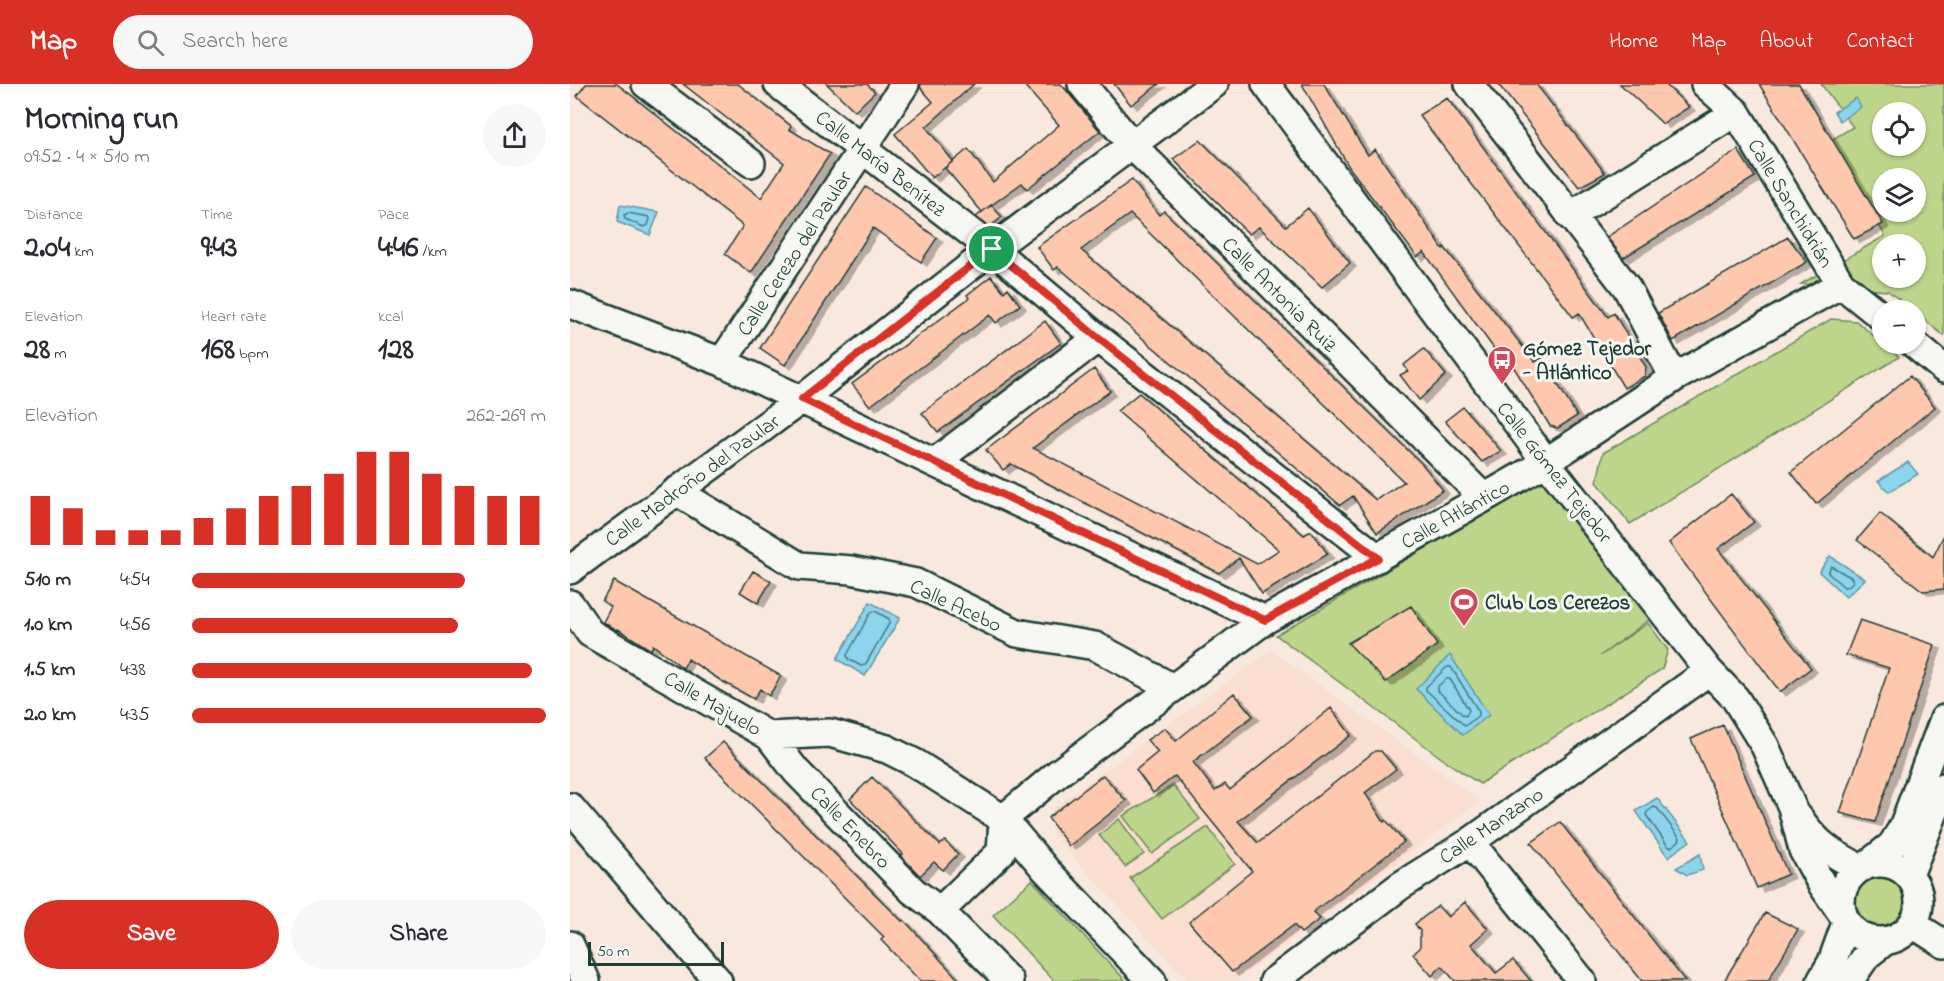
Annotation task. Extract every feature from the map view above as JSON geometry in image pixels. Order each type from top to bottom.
[{"type":"street","points":[[646,84],[751,163]]},
{"type":"street","name":"Calle María Benítez","points":[[778,84],[992,249],[1098,338],[1378,558]]},
{"type":"street","name":"Calle Cerezo del Paular","points":[[722,362],[905,84]]},
{"type":"street","name":"Calle Antonia Ruiz","points":[[1082,84],[1132,145],[1484,498]]},
{"type":"street","name":"Calle Madroño del Paular","points":[[570,570],[802,399],[992,249],[1214,84]]},
{"type":"street","name":"Calle Gómez Tejedor","points":[[1266,84],[1546,462],[1709,670],[1735,698],[1765,746],[1792,807],[1803,850],[1821,883],[1844,917]]},
{"type":"street","points":[[1469,84],[1627,288],[1674,378]]},
{"type":"street","name":"Calle Sanchidrián","points":[[1705,84],[1737,112],[1841,284],[1872,309]]},
{"type":"street","points":[[1570,216],[1737,112]]},
{"type":"street","name":"Calle Atlántico","points":[[1003,819],[1057,774],[1265,620],[1546,462],[1674,378],[1841,284]]},
{"type":"street","points":[[570,304],[722,362],[1265,620]]},
{"type":"street","points":[[935,462],[1098,338]]},
{"type":"street","points":[[1926,354],[1944,369]]},
{"type":"street","name":"Calle Acebo","points":[[676,491],[799,566],[851,570],[916,583],[1017,633],[1095,645],[1173,688]]},
{"type":"street","name":"Calle Majuelo","points":[[570,604],[590,633],[769,736],[830,733],[887,749],[1003,819],[1046,870],[1152,981]]},
{"type":"street","name":"Calle Manzano","points":[[1274,981],[1400,886],[1470,842],[1709,670]]},
{"type":"street","points":[[1885,941],[1863,938],[1853,932],[1844,917],[1840,899],[1843,887],[1850,876],[1892,845],[1903,827],[1944,719]]},
{"type":"street","name":"Calle Enebro","points":[[769,736],[795,771],[913,891],[940,911],[1009,981]]},
{"type":"street","points":[[1908,875],[1944,787]]},
{"type":"street","points":[[570,807],[718,981]]},
{"type":"street","name":"Calle Gómez Tejedor","points":[[1792,807],[1812,837],[1829,852],[1864,866]]},
{"type":"street","points":[[940,911],[1001,852],[1003,819]]},
{"type":"street","points":[[1470,842],[1582,981]]},
{"type":"street","points":[[1849,981],[1867,955],[1885,941],[1905,932],[1913,924],[1918,912],[1919,898],[1916,886],[1900,868],[1879,862],[1864,866]]},
{"type":"street","points":[[1821,981],[1832,963],[1844,917]]},
{"type":"street","points":[[1913,924],[1944,944]]},
{"type":"street","points":[[570,945],[586,981]]},
{"type":"shaded area","points":[[1271,650],[1480,801],[1235,981],[1188,981],[1052,834],[1052,809]]},
{"type":"green space","points":[[1821,84],[1944,84],[1944,336],[1926,321],[1926,300],[1900,300],[1888,291],[1801,284],[1872,243],[1872,288],[1926,288],[1926,234],[1884,234],[1877,222],[1926,222],[1926,168],[1872,168],[1872,213],[1831,140],[1853,127]]},
{"type":"green space","points":[[1831,319],[1856,321],[1872,334],[1872,354],[1895,354],[1899,357],[1630,524],[1597,482],[1603,453]]},
{"type":"green space","name":"Club Los Cerezos","points":[[1543,480],[1650,619],[1600,656],[1648,623],[1668,650],[1662,669],[1480,784],[1448,763],[1276,635]]},
{"type":"green space","points":[[1173,785],[1200,819],[1152,854],[1123,816]]},
{"type":"green space","points":[[1119,819],[1144,854],[1125,867],[1099,835]]},
{"type":"green space","points":[[1208,827],[1235,864],[1162,919],[1130,878]]},
{"type":"green space","points":[[1880,875],[1890,877],[1899,883],[1905,892],[1907,902],[1905,912],[1899,921],[1890,927],[1880,929],[1870,927],[1861,921],[1855,912],[1853,902],[1855,892],[1861,883],[1870,877]]},
{"type":"green space","points":[[1032,880],[1126,981],[1054,981],[993,915]]},
{"type":"water","points":[[1856,98],[1861,107],[1840,121],[1834,112]]},
{"type":"water","points":[[620,205],[659,212],[650,235],[617,222]]},
{"type":"water","points":[[1908,462],[1918,474],[1889,492],[1878,481]]},
{"type":"water","points":[[1830,556],[1865,579],[1846,597],[1819,572]]},
{"type":"water","points":[[870,602],[900,618],[865,676],[837,659]]},
{"type":"water","points":[[1450,655],[1489,715],[1463,735],[1416,689]]},
{"type":"water","points":[[1657,798],[1690,841],[1668,857],[1636,811]]},
{"type":"water","points":[[1700,854],[1703,870],[1687,875],[1676,868]]},
{"type":"building","points":[[586,84],[617,84],[761,198],[784,163],[683,84],[738,84],[791,126],[789,129],[830,154],[751,273],[725,254],[743,226],[577,96]]},
{"type":"building","points":[[827,84],[867,84],[875,92],[855,111]]},
{"type":"building","points":[[921,84],[974,84],[926,127],[953,161],[932,178],[895,134],[933,102],[920,87]]},
{"type":"building","points":[[1023,84],[1061,84],[1100,131],[1027,189],[1022,183],[982,212],[945,168],[968,149],[993,182],[1059,125]]},
{"type":"building","points":[[1114,84],[1159,84],[1131,105]]},
{"type":"building","points":[[1302,84],[1324,84],[1368,155],[1375,149],[1443,249],[1444,247],[1535,362],[1542,358],[1577,416],[1558,428],[1550,426],[1510,361],[1505,364],[1424,252],[1417,257],[1349,167]]},
{"type":"building","points":[[1498,84],[1536,84],[1605,173],[1579,187]]},
{"type":"building","points":[[1620,84],[1665,84],[1689,107],[1663,124]]},
{"type":"building","points":[[1759,84],[1799,84],[1872,206],[1872,222],[1883,224],[1854,239]]},
{"type":"building","points":[[1447,98],[1608,317],[1614,313],[1646,367],[1645,376],[1624,388],[1579,313],[1573,317],[1419,115]]},
{"type":"building","points":[[1200,140],[1286,226],[1308,208],[1350,263],[1322,287],[1259,227],[1249,234],[1173,159]]},
{"type":"building","points":[[1738,150],[1755,177],[1623,258],[1607,237]]},
{"type":"building","points":[[1132,180],[1159,215],[1164,211],[1423,465],[1443,490],[1377,533],[1353,496],[1340,505],[1058,267],[1054,270],[1037,247]],"holes":[[[1130,214],[1404,482],[1376,500],[1081,250]]]},
{"type":"building","points":[[866,187],[937,238],[921,262],[873,228],[785,365],[760,348]]},
{"type":"building","points":[[991,205],[1002,217],[990,227],[976,217]]},
{"type":"building","points":[[1788,237],[1807,262],[1673,341],[1658,313]]},
{"type":"building","points":[[991,276],[1004,292],[1008,288],[1020,305],[996,323],[990,315],[870,406],[852,384],[969,298],[967,295]]},
{"type":"building","points":[[1045,321],[1061,343],[938,432],[922,413]]},
{"type":"building","points":[[1424,349],[1446,375],[1419,400],[1400,375],[1408,371],[1404,365]]},
{"type":"building","points":[[1094,369],[1110,391],[1033,448],[1257,564],[1279,550],[1117,411],[1139,393],[1304,535],[1311,531],[1328,554],[1262,594],[1239,558],[1219,573],[1011,464],[1003,470],[986,450]]},
{"type":"building","points":[[1910,376],[1935,407],[1816,504],[1791,472]]},
{"type":"building","points":[[1463,407],[1501,451],[1482,462],[1445,421]]},
{"type":"building","points":[[1731,494],[1754,522],[1718,549],[1811,668],[1780,692],[1669,543]]},
{"type":"building","points":[[1880,513],[1933,557],[1944,535],[1944,589],[1923,591],[1857,540]]},
{"type":"building","points":[[753,571],[771,581],[758,603],[740,592]]},
{"type":"building","points":[[614,581],[781,676],[769,696],[760,689],[754,699],[688,659],[683,668],[653,645],[651,650],[603,622],[611,607],[602,601]]},
{"type":"building","points":[[1411,606],[1437,645],[1386,682],[1348,643]]},
{"type":"building","points":[[1860,620],[1935,645],[1875,822],[1840,813],[1889,668],[1846,655]]},
{"type":"building","points":[[1234,693],[1253,716],[1193,762],[1215,791],[1225,784],[1230,790],[1331,708],[1351,735],[1238,821],[1258,843],[1375,751],[1381,751],[1396,769],[1365,793],[1384,822],[1386,820],[1404,842],[1313,912],[1320,919],[1301,933],[1294,925],[1232,972],[1189,922],[1252,871],[1175,776],[1153,793],[1136,770],[1158,752],[1147,740],[1165,728],[1176,741]]},
{"type":"building","points":[[1723,725],[1788,874],[1757,888],[1691,739]]},
{"type":"building","points":[[723,742],[902,921],[904,920],[960,981],[920,981],[881,940],[884,937],[705,758]]},
{"type":"building","points":[[1103,775],[1126,801],[1069,846],[1048,818]]},
{"type":"building","points":[[872,777],[940,845],[945,841],[958,854],[943,870],[934,862],[920,876],[901,856],[903,854],[850,799]]},
{"type":"building","points":[[1560,822],[1685,981],[1642,981],[1531,843]]},
{"type":"building","points":[[1465,902],[1488,929],[1471,944],[1496,973],[1513,960],[1531,981],[1455,981],[1442,966],[1432,976],[1413,954],[1420,948],[1420,931],[1415,924],[1438,906],[1448,917]]},
{"type":"building","points":[[1765,913],[1798,929],[1768,981],[1724,981]]},
{"type":"place","name":"Gómez Tejedor - Atlántico","points":[[1502,386]]},
{"type":"place","name":"Club Los Cerezos","points":[[1464,628]]},
{"type":"route","points":[[992,249],[1098,338],[1378,558],[1265,620],[802,399],[992,249]]}]
